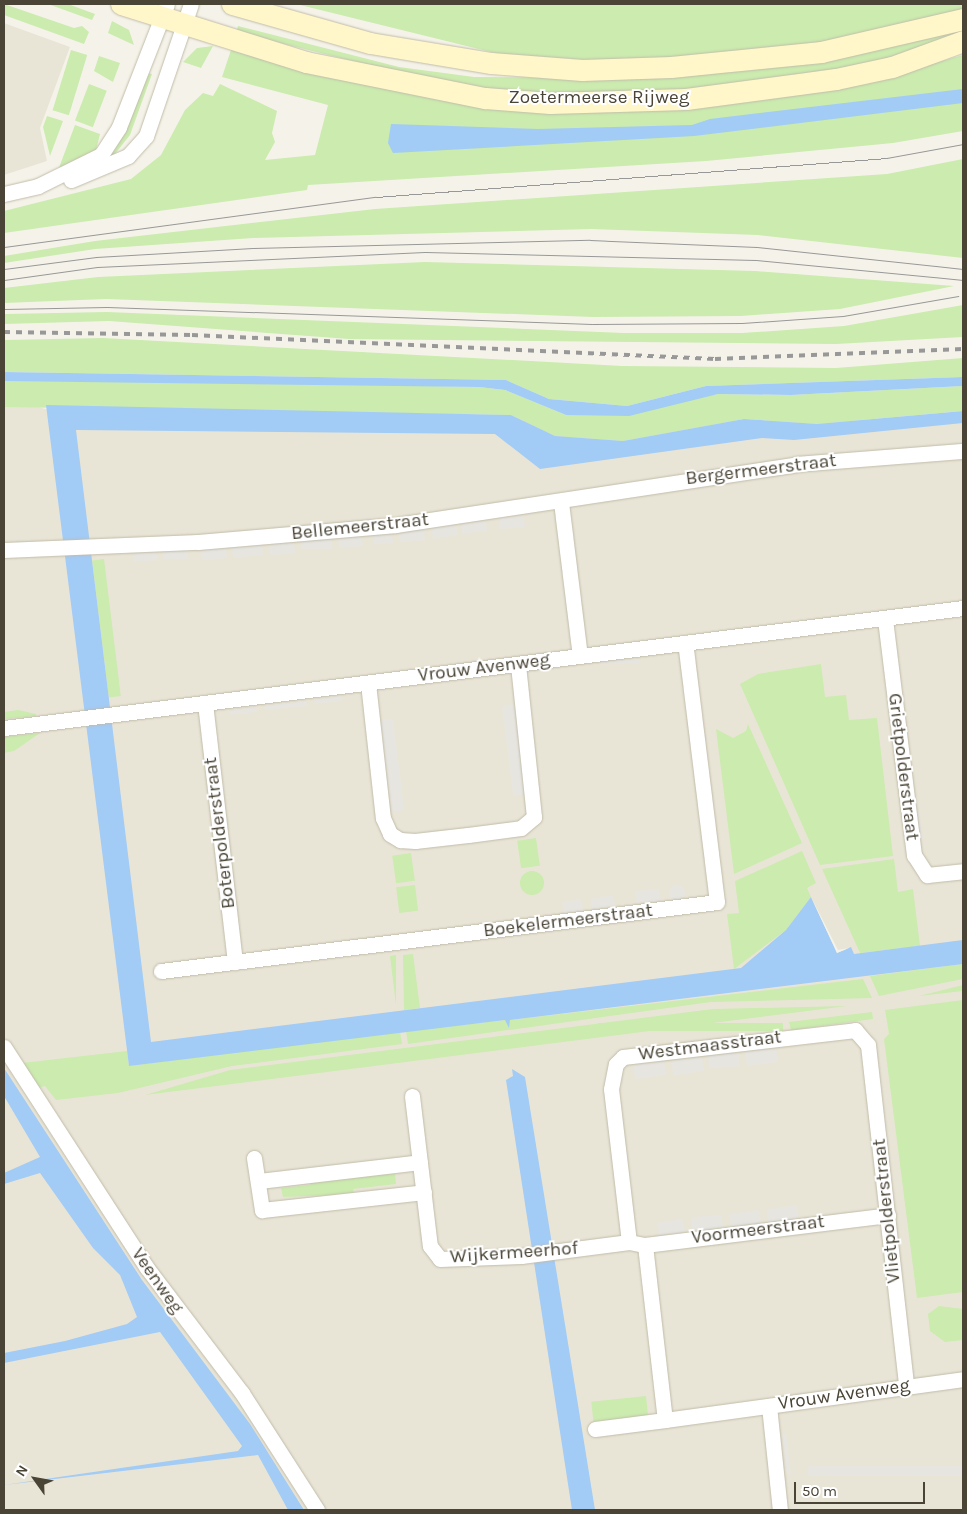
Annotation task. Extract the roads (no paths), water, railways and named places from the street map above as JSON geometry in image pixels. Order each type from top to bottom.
[{"type":"main road","name":"Zoetermeerse Rijweg","points":[[121,4],[164,11],[186,26],[390,81],[486,98],[550,103],[696,98],[836,79],[958,46]]},
{"type":"main road","name":"Zoetermeerse Rijweg","points":[[232,4],[370,43],[491,63],[582,70],[671,67],[821,52],[963,19]]},
{"type":"street","points":[[4,194],[88,175],[128,156],[146,136],[186,26],[191,4]]},
{"type":"street","points":[[38,186],[83,167],[110,143],[164,11]]},
{"type":"street","name":"Bergermeerstraat","points":[[561,502],[797,464],[963,451]]},
{"type":"street","points":[[561,502],[580,656]]},
{"type":"street","name":"Bellemeerstraat","points":[[4,550],[96,546],[396,525],[561,502]]},
{"type":"street","name":"Vrouw Avenweg","points":[[4,728],[963,608]]},
{"type":"street","name":"Grietpolderstraat","points":[[885,619],[914,855],[927,874],[963,870]]},
{"type":"street","name":"Boekelermeerstraat","points":[[161,971],[717,902],[685,643]]},
{"type":"street","points":[[368,683],[383,818],[390,834],[400,840],[415,841],[468,835],[521,828],[534,817],[518,664]]},
{"type":"street","name":"Boterpolderstraat","points":[[205,703],[235,962]]},
{"type":"street","name":"Westmaasstraat","points":[[629,1242],[611,1089],[611,1074],[624,1057],[844,1030],[864,1036]]},
{"type":"street","name":"Vlietpolderstraat","points":[[864,1036],[888,1215],[906,1386]]},
{"type":"street","name":"Veenweg","points":[[4,1047],[147,1268],[242,1393],[317,1510]]},
{"type":"street","name":"Wijkermeerhof","points":[[412,1096],[430,1246],[440,1259],[521,1256],[629,1242]]},
{"type":"street","points":[[254,1158],[262,1210],[424,1192]]},
{"type":"street","points":[[259,1181],[420,1162]]},
{"type":"street","name":"Voormeerstraat","points":[[629,1242],[645,1245],[888,1215]]},
{"type":"street","points":[[645,1245],[665,1420]]},
{"type":"street","name":"Vrouw Avenweg","points":[[780,1510],[769,1406],[963,1379]]},
{"type":"street","points":[[595,1429],[769,1406]]},
{"type":"water","points":[[963,89],[963,103],[694,136],[393,153],[388,143],[391,124],[538,129],[692,125],[710,119]]},
{"type":"water","points":[[4,372],[506,380],[549,399],[627,406],[706,386],[963,377],[963,386],[791,395],[718,394],[629,416],[566,415],[505,390],[479,387],[4,381]]},
{"type":"water","points":[[46,405],[511,415],[555,436],[623,441],[744,419],[817,424],[963,411],[963,423],[794,440],[762,438],[540,469],[495,434],[76,430],[151,1042],[741,968],[786,930],[811,897],[837,953],[851,947],[854,954],[963,940],[963,964],[510,1020],[509,1028],[505,1020],[129,1066]]},
{"type":"water","points":[[4,1068],[142,1280],[250,1424],[304,1510],[288,1510],[258,1455],[4,1485],[238,1451],[242,1446],[160,1332],[4,1363],[4,1353],[65,1341],[127,1324],[137,1317],[120,1275],[93,1248],[40,1173],[4,1184],[4,1173],[40,1157],[4,1096]]},
{"type":"water","points":[[512,1069],[525,1077],[595,1510],[572,1510],[506,1080],[513,1076]]},
{"type":"tram line","points":[[4,247],[376,197],[887,158],[963,144]]},
{"type":"tram line","points":[[4,269],[96,257],[253,248],[590,240],[757,247],[963,269]]},
{"type":"tram line","points":[[4,280],[97,267],[425,252],[756,260],[963,280]]},
{"type":"tram line","points":[[4,309],[107,307],[592,324],[742,323],[843,316],[958,296]]},
{"type":"railway","points":[[4,332],[192,335],[715,359],[963,349]]}]
